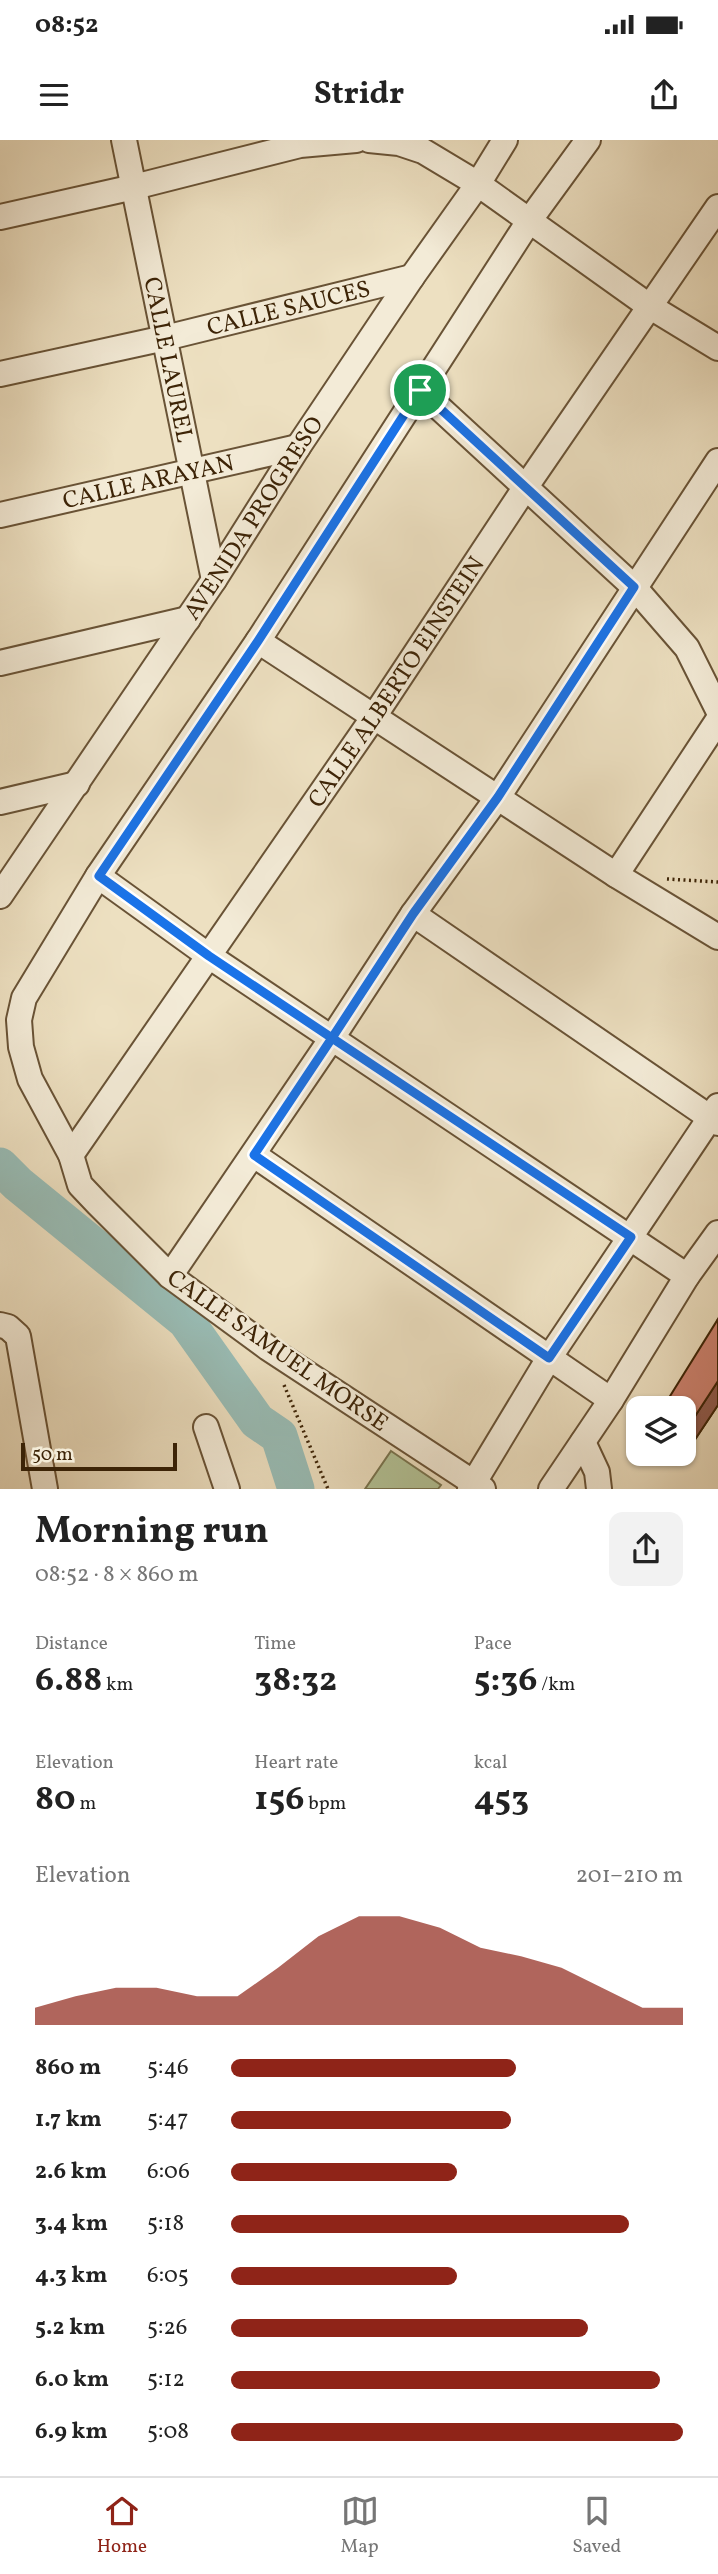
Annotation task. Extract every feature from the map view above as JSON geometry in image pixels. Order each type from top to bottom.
[{"type":"street","name":"CALLE LAUREL","points":[[124,140],[214,580]]},
{"type":"street","points":[[0,217],[134,187],[275,146],[356,140]]},
{"type":"street","points":[[369,140],[421,146],[649,306],[718,348]]},
{"type":"street","name":"AVENIDA PROGRESO","points":[[0,895],[188,619],[298,447],[478,184],[505,140]]},
{"type":"street","points":[[71,1155],[30,1079],[21,1047],[19,1020],[24,998],[99,876],[258,641],[529,221],[588,140]]},
{"type":"street","name":"CALLE ALBERTO EINSTEIN","points":[[71,1155],[373,718],[525,488],[718,207]]},
{"type":"street","name":"CALLE SAUCES","points":[[0,374],[165,338],[412,277]]},
{"type":"street","points":[[420,390],[634,587],[711,676],[718,710]]},
{"type":"street","name":"CALLE ARAYAN","points":[[0,515],[298,447]]},
{"type":"street","points":[[170,1276],[254,1155],[413,914],[498,797],[718,461]]},
{"type":"street","points":[[0,663],[188,619]]},
{"type":"street","points":[[258,641],[616,875],[718,937]]},
{"type":"street","points":[[616,875],[718,720]]},
{"type":"street","points":[[0,802],[77,784]]},
{"type":"street","points":[[99,876],[209,956],[687,1276]]},
{"type":"street","points":[[413,914],[716,1116],[549,1358],[475,1487]]},
{"type":"street","name":"CALLE SAMUEL MORSE","points":[[71,1155],[80,1185],[170,1276],[268,1348],[475,1487]]},
{"type":"street","points":[[254,1155],[611,1400]]},
{"type":"street","points":[[551,1489],[611,1400],[687,1276],[718,1233]]},
{"type":"street","points":[[0,1325],[8,1327],[18,1336],[45,1489]]},
{"type":"street","points":[[206,1427],[227,1489]]},
{"type":"street","points":[[583,1442],[600,1480],[599,1489]]},
{"type":"path","points":[[268,1348],[328,1489]]},
{"type":"green space","points":[[391,1451],[441,1485],[438,1489],[365,1489]]},
{"type":"building","points":[[718,1319],[718,1381],[696,1415],[696,1396],[670,1396]]},
{"type":"waterway","points":[[0,1166],[18,1184],[186,1321],[257,1421],[279,1436],[296,1489]]},
{"type":"route","points":[[420,390],[258,641],[99,876],[209,956],[332,1038],[254,1155],[549,1358],[631,1237],[332,1038],[413,914],[498,797],[634,587],[420,390]]}]
